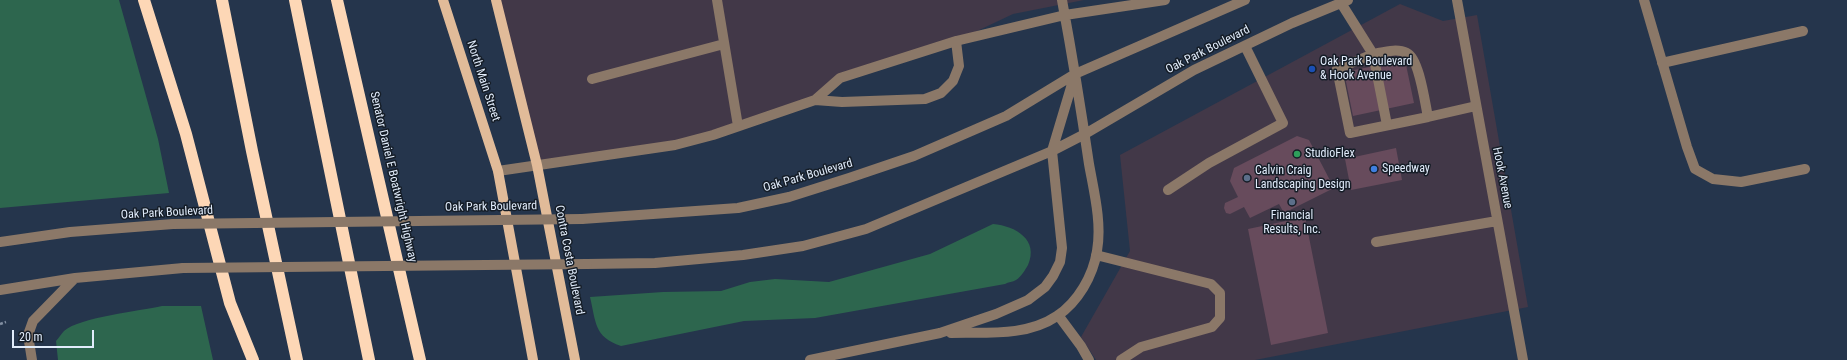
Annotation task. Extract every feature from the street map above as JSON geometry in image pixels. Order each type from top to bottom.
[{"type":"highway","points":[[144,0],[186,134],[230,303],[253,360]]},
{"type":"highway","points":[[222,0],[252,151],[298,360]]},
{"type":"highway","points":[[295,0],[369,360]]},
{"type":"highway","name":"Senator Daniel E Boatwright Highway","points":[[337,0],[420,360]]},
{"type":"main road","name":"North Main Street","points":[[443,0],[498,171]]},
{"type":"main road","points":[[496,0],[537,165]]},
{"type":"main road","name":"Contra Costa Boulevard","points":[[537,165],[575,360]]},
{"type":"main road","points":[[498,171],[532,360]]},
{"type":"street","points":[[717,0],[738,126]]},
{"type":"street","points":[[940,334],[1003,332],[1033,328],[1058,315],[1076,299],[1092,271],[1099,231],[1085,134],[1062,0]]},
{"type":"street","points":[[498,171],[675,145],[815,100],[840,78],[956,40],[1065,15],[1166,0]]},
{"type":"street","name":"Oak Park Boulevard","points":[[0,242],[70,232],[173,224],[582,219],[738,208],[789,197],[914,156],[1006,116],[1075,74],[1245,0]]},
{"type":"street","name":"Hook Avenue","points":[[1457,0],[1523,360]]},
{"type":"street","points":[[1644,0],[1687,147],[1695,169],[1713,179],[1741,182],[1805,169]]},
{"type":"street","points":[[1344,2],[1373,54],[1387,125]]},
{"type":"street","name":"Oak Park Boulevard","points":[[0,290],[75,278],[183,268],[655,264],[743,255],[803,246],[866,229],[1052,151],[1085,134],[1194,70],[1292,23],[1344,2]]},
{"type":"street","points":[[1662,63],[1803,30]]},
{"type":"street","points":[[815,100],[842,102],[925,99],[941,93],[953,81],[960,66],[956,40]]},
{"type":"street","points":[[592,79],[724,44]]},
{"type":"street","points":[[1168,190],[1209,163],[1283,123],[1245,46]]},
{"type":"street","points":[[1428,117],[1416,62],[1408,53],[1394,51],[1373,54],[1337,69],[1350,133],[1428,117],[1476,106]]},
{"type":"street","points":[[810,360],[940,334],[996,314],[1028,300],[1045,287],[1053,276],[1060,262],[1062,248],[1052,151],[1075,74]]},
{"type":"street","points":[[1376,242],[1497,221]]},
{"type":"street","points":[[1096,255],[1211,284],[1220,293],[1220,318],[1212,327],[1142,347],[1121,360]]},
{"type":"street","points":[[32,360],[28,336],[33,321],[75,278]]},
{"type":"street","points":[[1058,315],[1081,346],[1089,360]]},
{"type":"path","points":[[0,324],[6,322]]},
{"type":"shaded area","points":[[496,0],[1084,0],[1013,14],[956,41],[840,78],[815,100],[713,135],[537,165]]},
{"type":"shaded area","points":[[1400,4],[1443,21],[1477,15],[1528,307],[1255,360],[1096,360],[1081,337],[1130,251],[1120,155]]},
{"type":"green space","points":[[0,0],[119,0],[158,139],[169,193],[0,208]]},
{"type":"green space","points":[[993,224],[1002,225],[1017,231],[1028,242],[1030,248],[1031,256],[1023,273],[1016,280],[1005,284],[815,318],[744,321],[621,346],[606,338],[601,333],[595,321],[590,297],[663,292],[721,291],[750,282],[775,279],[829,282],[930,254]]},
{"type":"green space","points":[[162,306],[201,306],[213,360],[58,360],[56,341],[64,331],[72,326],[96,318]]},
{"type":"building","points":[[1405,60],[1414,103],[1353,116],[1344,72]]},
{"type":"building","points":[[1297,136],[1309,140],[1334,188],[1284,213],[1279,204],[1250,218],[1244,207],[1230,214],[1226,213],[1224,208],[1225,203],[1238,197],[1230,181],[1234,168]]},
{"type":"building","name":"Speedway","points":[[1396,148],[1402,180],[1351,190],[1345,159]]},
{"type":"building","points":[[1305,217],[1328,333],[1271,345],[1248,229]]},
{"type":"place","name":"Oak Park Boulevard & Hook Avenue","points":[[1312,69]]},
{"type":"place","name":"StudioFlex","points":[[1297,154]]},
{"type":"place","name":"Speedway","points":[[1374,169]]},
{"type":"place","name":"Calvin Craig Landscaping Design","points":[[1247,178]]},
{"type":"place","name":"Financial Results, Inc.","points":[[1292,202]]}]
